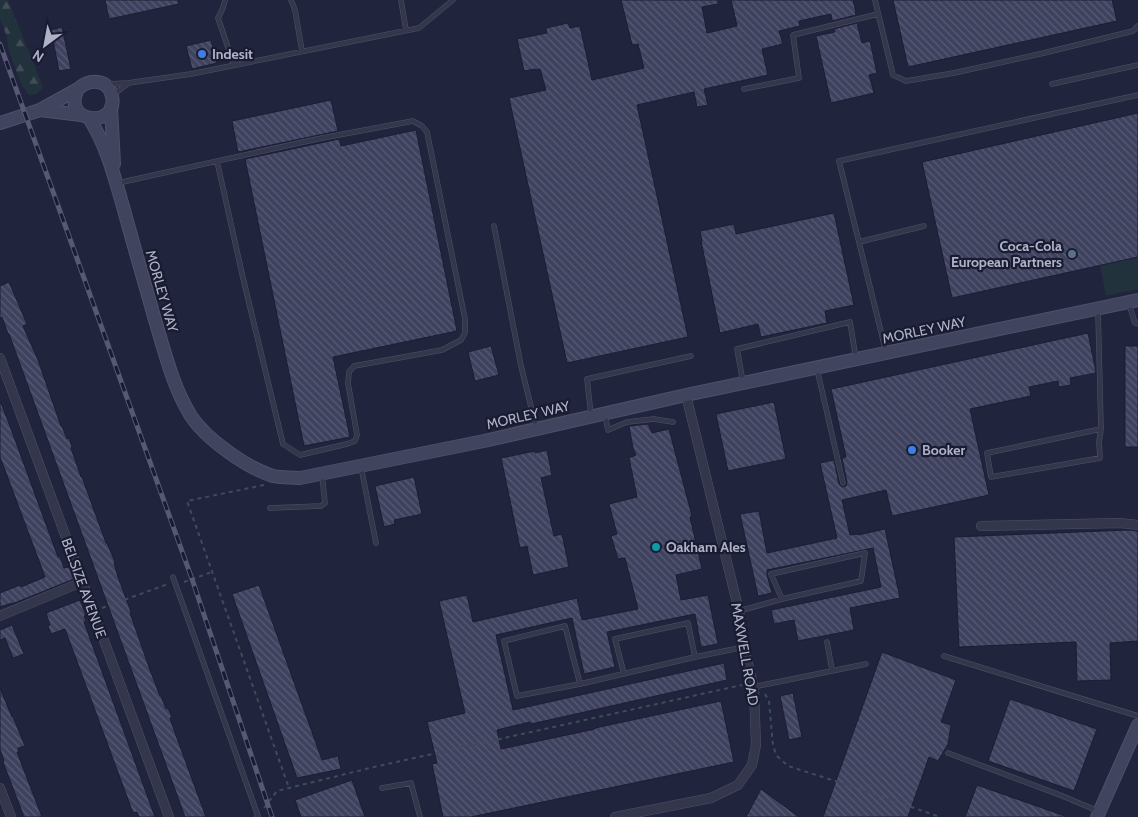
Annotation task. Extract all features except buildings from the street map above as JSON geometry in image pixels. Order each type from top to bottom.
[{"type":"street","points":[[0,123],[40,110],[88,82],[98,82],[110,90],[112,101],[108,113],[102,117],[93,119],[85,116],[40,110]]},
{"type":"street","points":[[78,89],[75,100],[77,110],[85,116]]},
{"type":"street","name":"MORLEY WAY","points":[[112,101],[115,178]]},
{"type":"street","name":"MORLEY WAY","points":[[85,116],[94,126],[115,178],[171,373],[181,397],[191,416],[203,432],[237,458],[274,476],[300,478],[484,441],[591,416],[1133,301]]},
{"type":"street","name":"BELSIZE AVENUE","points":[[0,358],[169,817]]},
{"type":"street","name":"MAXWELL ROAD","points":[[615,817],[711,798],[738,784],[752,765],[756,745],[757,689],[744,647],[738,611],[686,396]]},
{"type":"street","points":[[981,526],[1120,523],[1138,525]]},
{"type":"street","points":[[0,616],[82,582]]},
{"type":"street","points":[[1098,814],[1138,725]]},
{"type":"street","points":[[0,788],[11,817]]},
{"type":"lane","points":[[225,0],[218,18],[234,65]]},
{"type":"lane","points":[[291,0],[302,51]]},
{"type":"lane","points":[[401,0],[406,30]]},
{"type":"lane","points":[[102,84],[128,83],[191,74],[419,28],[453,0]]},
{"type":"lane","points":[[875,0],[893,75],[906,81],[1044,54],[1134,31],[1138,26]]},
{"type":"lane","points":[[744,88],[799,78],[793,35],[878,14]]},
{"type":"lane","points":[[1052,84],[1138,65]]},
{"type":"lane","points":[[112,101],[128,83]]},
{"type":"lane","points":[[886,354],[839,161],[1138,95]]},
{"type":"lane","points":[[115,178],[217,161],[317,139],[413,121],[422,126],[427,132],[465,319],[465,333],[461,340],[442,350],[354,366],[349,372],[348,384],[357,435],[355,441],[300,455],[283,444],[217,161]]},
{"type":"lane","points":[[494,226],[521,366],[536,428]]},
{"type":"lane","points":[[859,242],[924,226]]},
{"type":"lane","points":[[1133,301],[1135,323],[1138,324]]},
{"type":"lane","points":[[1098,308],[1101,429],[1099,442],[1100,458],[991,477],[987,454],[1101,429]]},
{"type":"lane","points":[[743,384],[737,349],[850,322],[856,360]]},
{"type":"lane","points":[[591,416],[587,379],[691,356]]},
{"type":"lane","points":[[817,368],[843,482]]},
{"type":"lane","points":[[605,413],[608,430],[627,422],[654,419],[673,422]]},
{"type":"lane","points":[[361,466],[376,543]]},
{"type":"lane","points":[[270,508],[321,506],[325,503],[322,474]]},
{"type":"lane","points":[[738,611],[782,598],[862,581],[865,553],[771,574],[782,598]]},
{"type":"lane","points":[[174,579],[258,816]]},
{"type":"lane","points":[[624,674],[615,639],[688,623],[696,657]]},
{"type":"lane","points":[[580,684],[565,626],[504,640],[517,696],[580,684],[744,647]]},
{"type":"lane","points":[[827,642],[832,670]]},
{"type":"lane","points":[[944,656],[1138,716]]},
{"type":"lane","points":[[757,689],[832,670],[866,664]]},
{"type":"lane","points":[[948,753],[1060,795],[1098,814]]},
{"type":"lane","points":[[382,788],[411,783],[420,817]]},
{"type":"path","points":[[272,484],[187,501],[288,788]]},
{"type":"path","points":[[92,611],[174,579],[179,583],[212,572]]},
{"type":"path","points":[[258,816],[277,791],[288,788],[374,766],[742,685]]},
{"type":"path","points":[[757,689],[767,696],[773,746],[777,756],[788,766],[940,817]]},
{"type":"green space","points":[[0,0],[8,0],[43,87],[37,94],[29,95],[21,84],[0,19]]},
{"type":"green space","points":[[1138,257],[1138,289],[1106,296],[1100,265]]},
{"type":"railway","points":[[0,44],[192,579],[272,817]]},
{"type":"place","name":"Indesit","points":[[202,54]]},
{"type":"place","name":"Coca-Cola European Partners","points":[[1072,254]]},
{"type":"place","name":"Booker","points":[[912,450]]},
{"type":"place","name":"Oakham Ales","points":[[656,547]]}]
